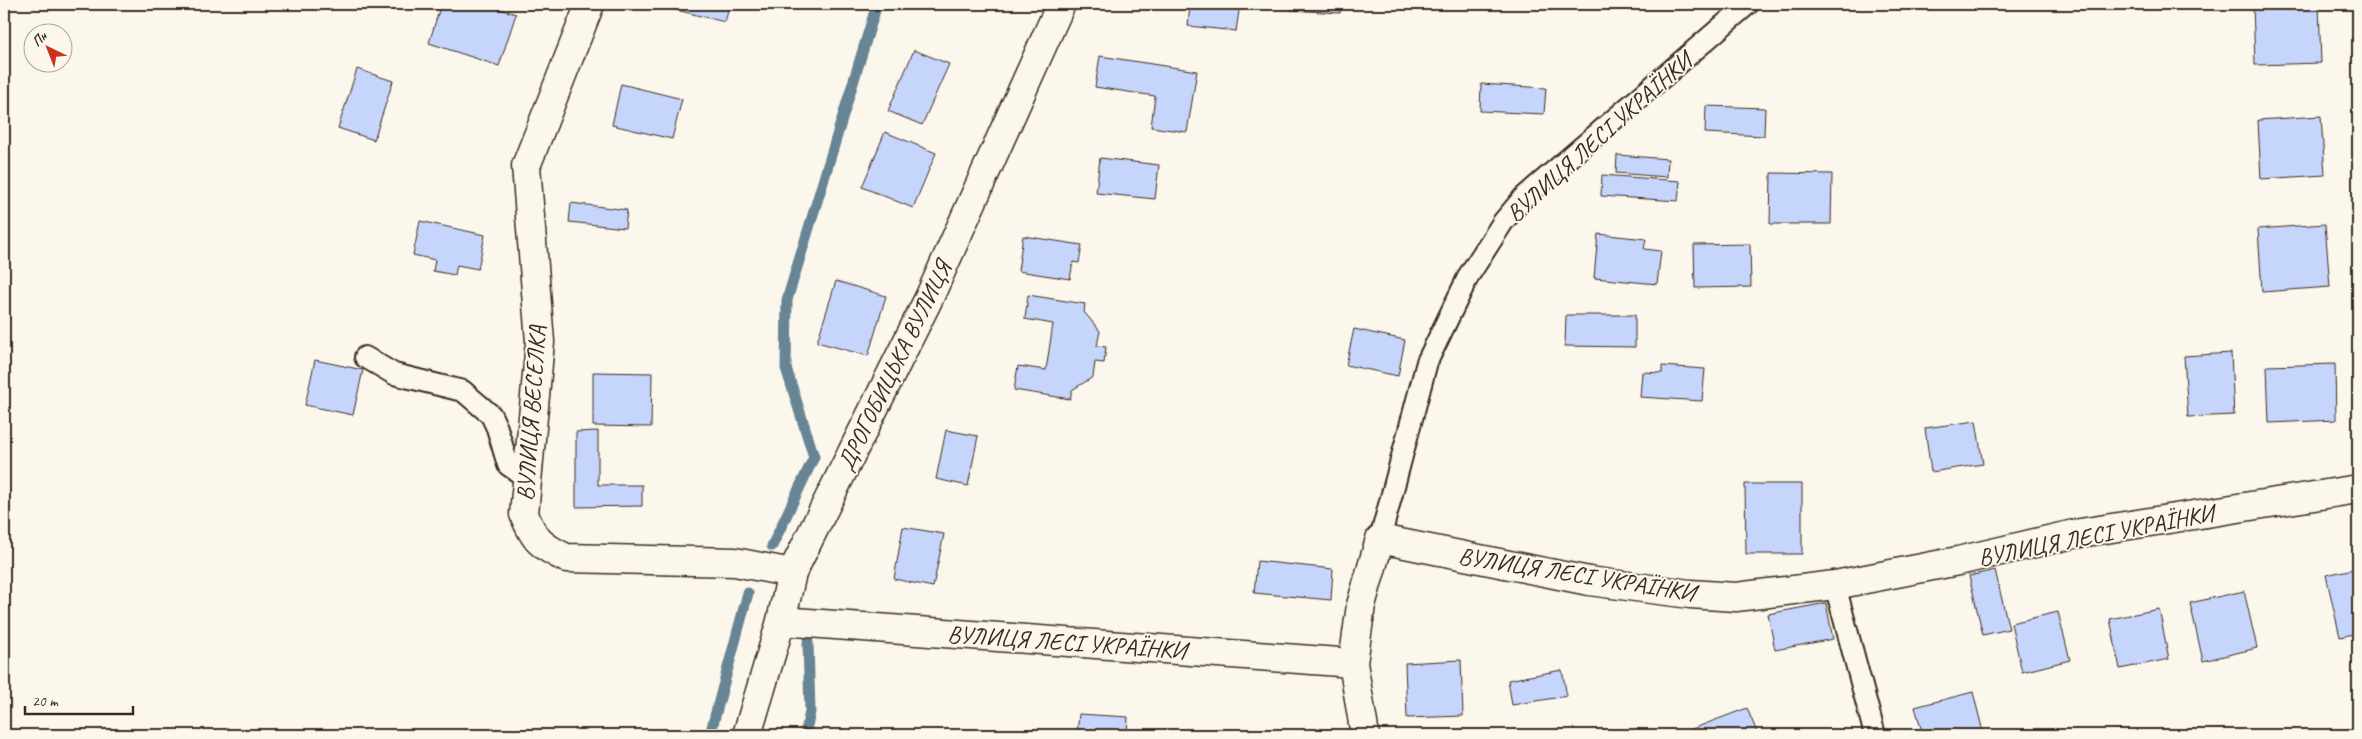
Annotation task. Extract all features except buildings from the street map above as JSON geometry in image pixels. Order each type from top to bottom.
[{"type":"street","name":"ВУЛИЦЯ ВЕСЕЛКА","points":[[590,4],[526,166],[540,342],[524,514],[532,534],[545,548],[566,558],[735,562],[792,573]]},
{"type":"street","name":"ДРОГОБИЦЬКА ВУЛИЦЯ","points":[[746,735],[781,621],[792,573],[929,298],[1061,4]]},
{"type":"street","name":"ВУЛИЦЯ ЛЕСІ УКРАЇНКИ","points":[[1365,735],[1353,662],[1361,605],[1380,539],[1589,581],[1690,594],[1736,597],[1835,585],[1958,561],[2074,534],[2358,489]]},
{"type":"street","name":"ВУЛИЦЯ ЛЕСІ УКРАЇНКИ","points":[[781,621],[1353,662]]},
{"type":"lane","name":"ВУЛИЦЯ ЛЕСІ УКРАЇНКИ","points":[[1380,539],[1428,362],[1469,275],[1502,222],[1524,196],[1748,4]]},
{"type":"lane","points":[[365,357],[394,374],[463,391],[491,416],[497,428],[508,465],[527,478]]},
{"type":"lane","points":[[1835,585],[1875,735]]},
{"type":"waterway","points":[[772,546],[814,457],[786,368],[787,300],[877,4]]},
{"type":"waterway","points":[[710,735],[748,593]]},
{"type":"waterway","points":[[805,735],[810,712],[808,642]]}]
